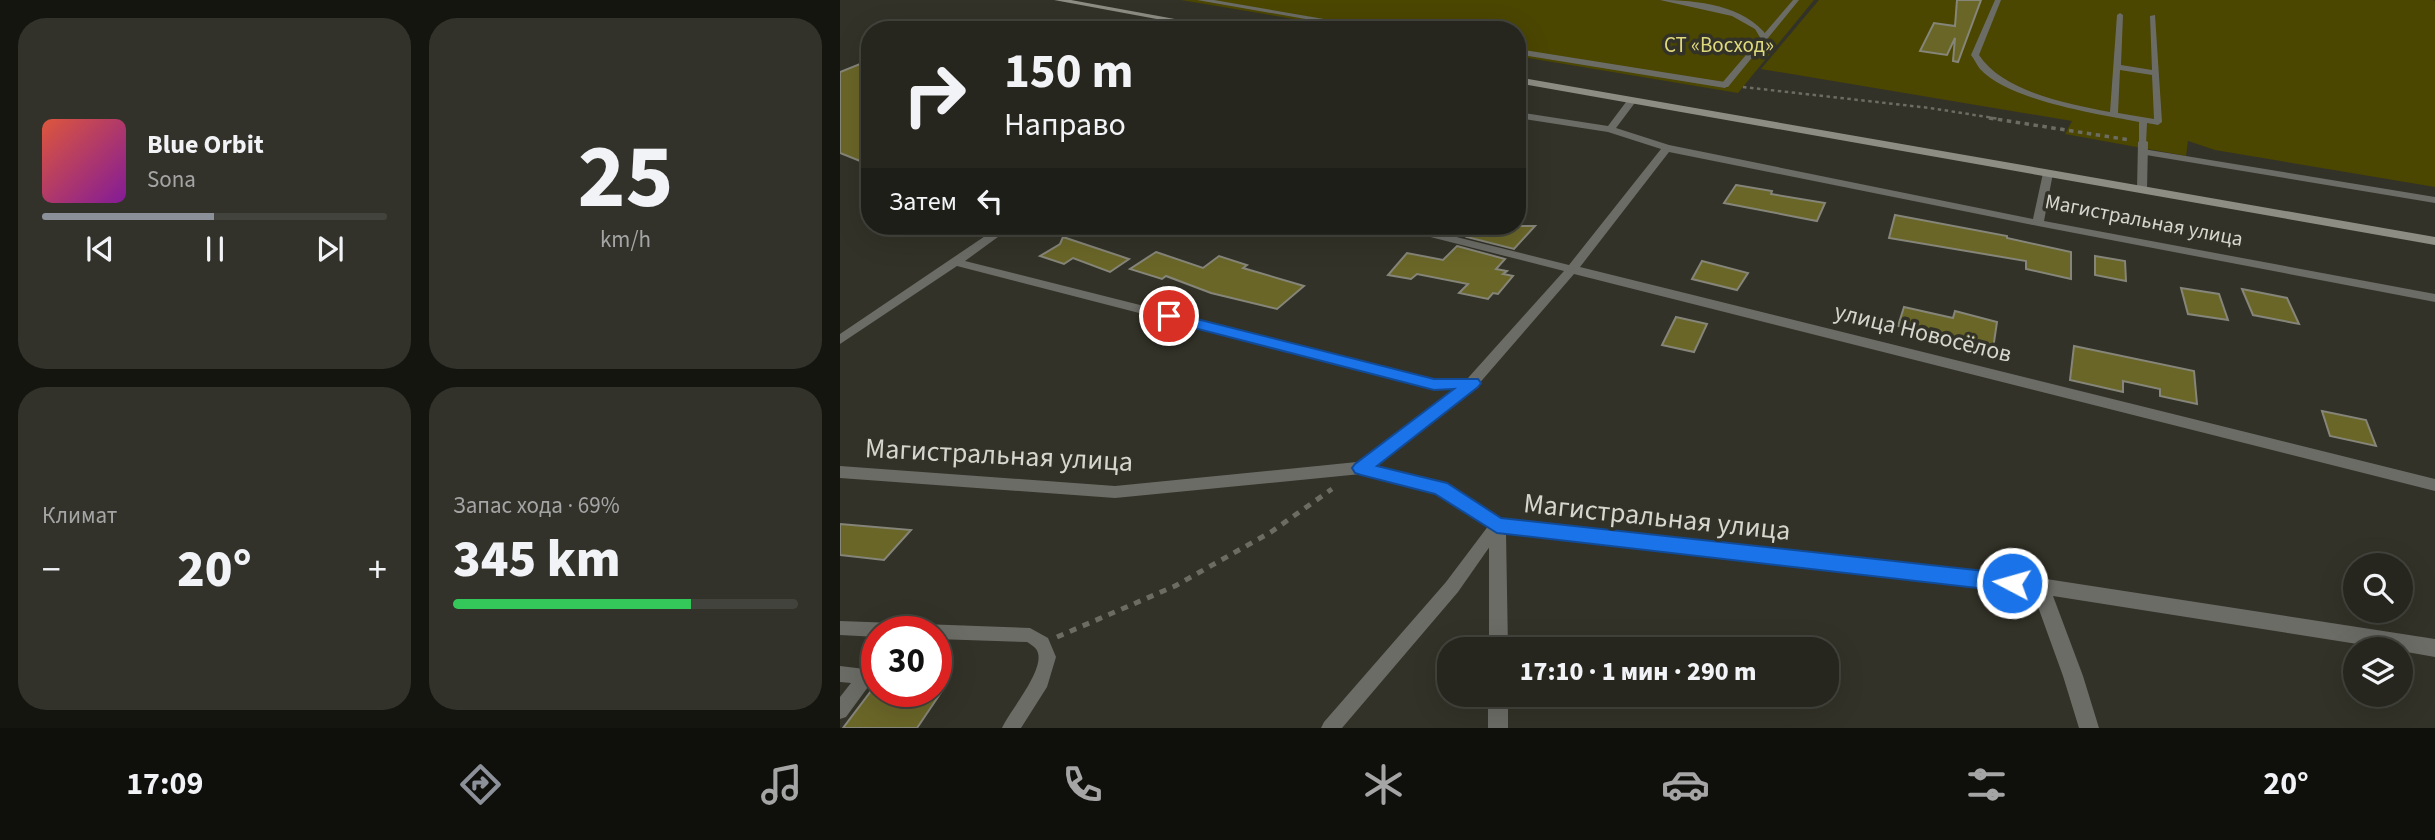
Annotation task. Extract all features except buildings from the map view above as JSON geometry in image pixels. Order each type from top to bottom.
[{"type":"main road","points":[[1058,0],[1180,21]]},
{"type":"main road","name":"Магистральная улица","points":[[1526,82],[2435,242]]},
{"type":"street","points":[[1201,0],[1329,21]]},
{"type":"street","points":[[1664,0],[1741,16],[1760,28],[1764,37]]},
{"type":"street","points":[[1526,52],[1725,85]]},
{"type":"street","points":[[1610,129],[1632,100]]},
{"type":"street","name":"Магистральная улица","points":[[1526,116],[1610,129],[1667,148],[2038,223],[2435,298]]},
{"type":"street","points":[[2142,190],[2143,147]]},
{"type":"street","points":[[1361,468],[1472,383],[1572,270],[1667,148]]},
{"type":"street","points":[[2038,223],[2048,173]]},
{"type":"street","points":[[840,340],[994,235]]},
{"type":"street","name":"улица Новосёлов","points":[[1434,235],[2435,485]]},
{"type":"street","points":[[956,262],[1434,384],[1472,383]]},
{"type":"street","name":"Магистральная улица","points":[[840,472],[1115,492],[1361,468],[1440,488],[1497,525],[2040,586],[2435,648]]},
{"type":"street","points":[[1497,525],[1498,637]]},
{"type":"street","points":[[2040,586],[2089,728]]},
{"type":"street","points":[[1498,707],[1499,728]]},
{"type":"lane","points":[[1725,85],[1796,0]]},
{"type":"lane","points":[[1998,0],[1975,55],[1978,63],[2004,81],[2045,99],[2158,122],[2153,16]]},
{"type":"lane","points":[[2114,115],[2120,15]]},
{"type":"lane","points":[[2117,67],[2156,73]]},
{"type":"lane","points":[[2143,120],[2143,147],[2435,200]]},
{"type":"lane","points":[[1330,728],[1452,587],[1497,525]]},
{"type":"lane","points":[[840,628],[1030,635],[1042,643],[1048,657],[1041,681],[1010,728]]},
{"type":"lane","points":[[840,674],[867,676],[840,710]]},
{"type":"path","points":[[1725,85],[1890,102],[2143,147]]},
{"type":"path","points":[[1042,643],[1175,586],[1271,532],[1361,468]]},
{"type":"green space","name":"СТ «Восход»","points":[[1181,0],[1814,0],[1738,93],[1526,58],[1526,21],[1306,21]]},
{"type":"green space","points":[[1819,0],[2433,0],[2435,187],[2215,150],[2188,141],[2186,156],[2065,134],[2072,121],[1761,69]]},
{"type":"route","points":[[1169,316],[1434,384],[1472,383],[1361,468],[1440,488],[1497,525],[2012,583]]}]
